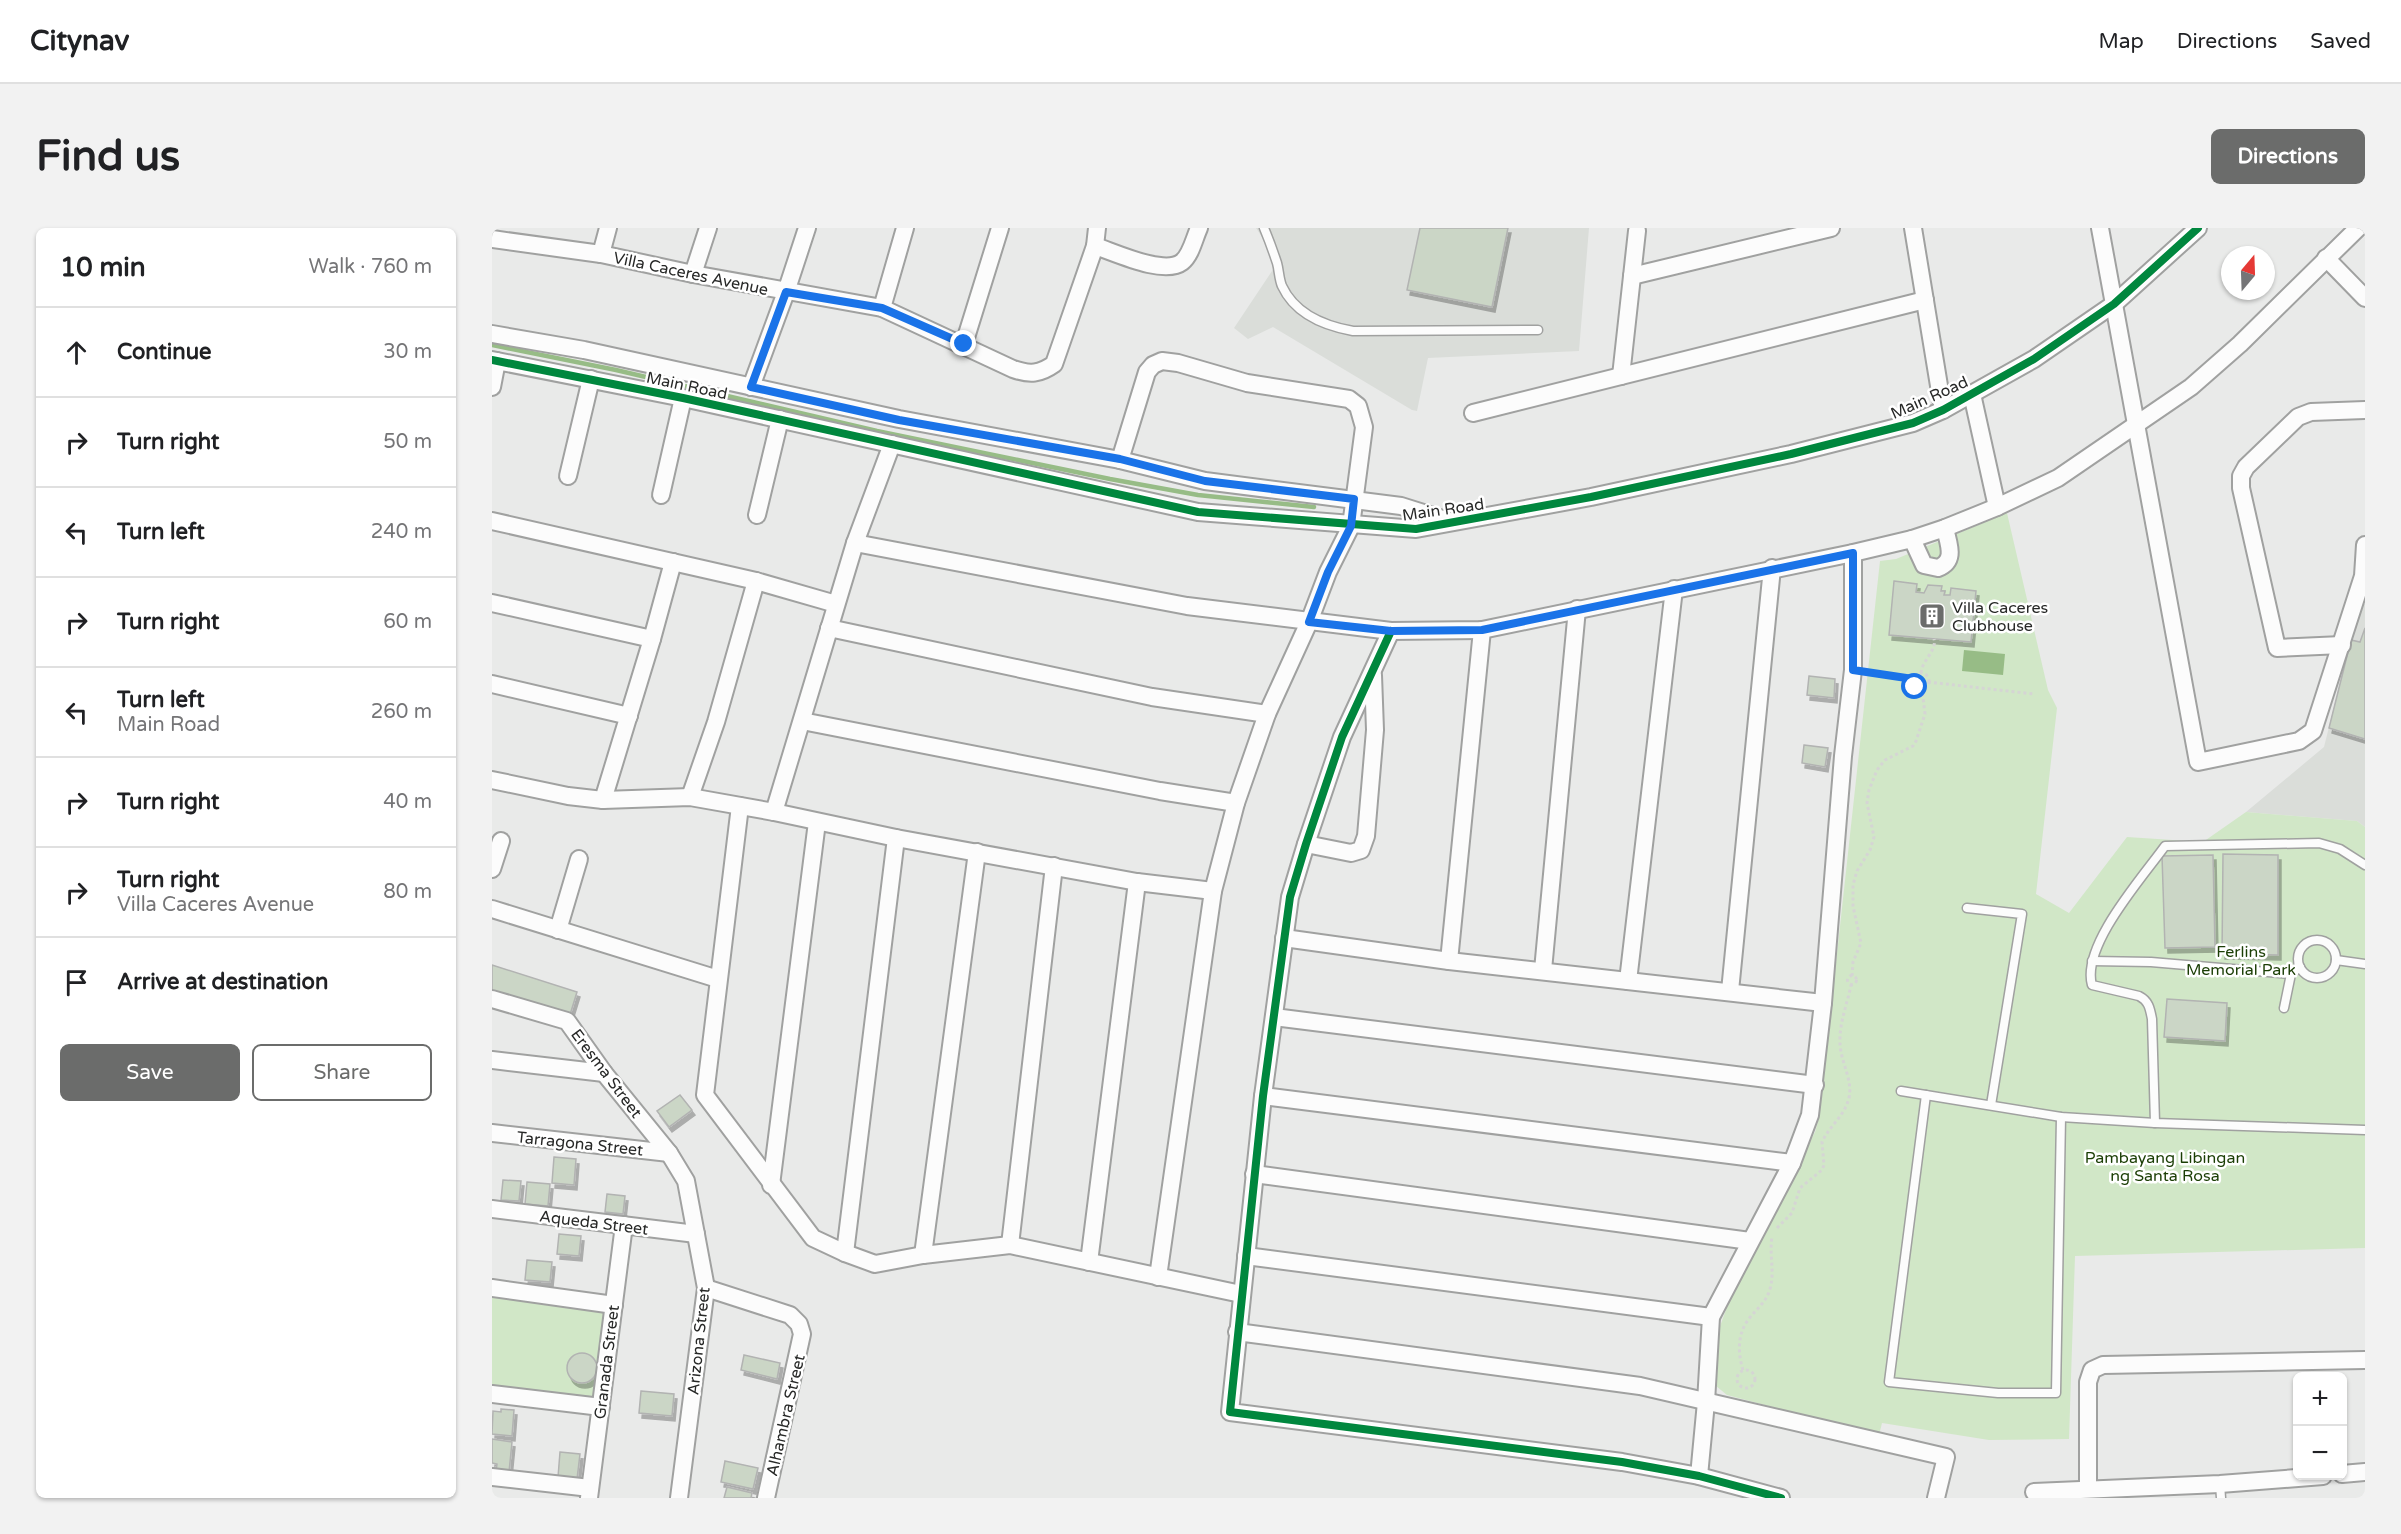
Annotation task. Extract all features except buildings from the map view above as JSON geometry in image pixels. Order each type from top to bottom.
[{"type":"street","points":[[601,254],[608,228]]},
{"type":"street","points":[[693,274],[708,228]]},
{"type":"street","points":[[751,387],[807,228]]},
{"type":"street","points":[[882,308],[905,228]]},
{"type":"street","points":[[964,344],[1000,228]]},
{"type":"street","name":"Villa Caceres Avenue","points":[[492,239],[601,254],[786,292],[882,308],[1022,372],[1034,374],[1054,364],[1095,246],[1097,228]]},
{"type":"street","points":[[1095,246],[1154,265],[1171,268],[1182,262],[1188,255],[1199,228]]},
{"type":"street","points":[[1632,276],[1831,228]]},
{"type":"street","points":[[1913,228],[1943,410]]},
{"type":"street","points":[[2100,228],[2198,762],[2299,741],[2313,731],[2364,576],[2365,545]]},
{"type":"street","name":"Main Road","points":[[494,361],[683,398],[1198,512],[1351,526],[1416,529],[1456,523],[1791,454],[1913,423],[1943,410],[2034,359],[2114,304],[2198,228]]},
{"type":"street","points":[[855,543],[1187,606],[1391,631],[1482,630],[1853,553],[1912,539],[1945,528],[1997,507],[2058,478],[2191,387],[2232,352],[2358,228]]},
{"type":"street","points":[[1621,376],[1637,231]]},
{"type":"street","points":[[2326,258],[2365,298]]},
{"type":"street","points":[[1473,412],[1925,300]]},
{"type":"street","name":"Main Road","points":[[492,334],[531,339],[899,420],[1120,459],[1205,481],[1401,506],[1456,523]]},
{"type":"street","points":[[492,387],[494,361]]},
{"type":"street","points":[[1120,459],[1147,372],[1153,365],[1162,361],[1178,363],[1247,383],[1349,399],[1358,406],[1364,427],[1351,526],[1328,572],[1309,622],[1267,714],[1236,802],[1214,891],[1158,1277]]},
{"type":"street","points":[[568,476],[591,379]]},
{"type":"street","points":[[1972,394],[1997,507]]},
{"type":"street","points":[[662,495],[683,398]]},
{"type":"street","points":[[2342,645],[2277,648],[2241,488],[2241,476],[2246,467],[2298,417],[2311,412],[2365,410]]},
{"type":"street","points":[[757,515],[780,419]]},
{"type":"street","points":[[774,812],[855,543],[892,444]]},
{"type":"street","points":[[492,521],[756,581],[836,604]]},
{"type":"street","points":[[1912,539],[1924,565],[1938,568],[1947,563],[1950,554],[1945,528]]},
{"type":"street","points":[[1699,1476],[1711,1317],[1792,1163],[1810,1115],[1823,1003],[1843,756],[1853,670],[1853,553]]},
{"type":"street","points":[[603,800],[673,562]]},
{"type":"street","points":[[1730,991],[1772,568]]},
{"type":"street","points":[[690,797],[716,722],[756,581]]},
{"type":"street","points":[[1628,981],[1674,589]]},
{"type":"street","points":[[492,603],[652,639]]},
{"type":"street","points":[[1543,970],[1577,609]]},
{"type":"street","points":[[829,628],[1152,697],[1267,714]]},
{"type":"street","points":[[1449,961],[1482,630]]},
{"type":"street","points":[[1391,631],[1342,737],[1290,897],[1263,1096],[1230,1412],[1622,1462],[1699,1476],[1781,1498]]},
{"type":"street","points":[[1306,844],[1351,853],[1361,850],[1366,836],[1375,730],[1373,672]]},
{"type":"street","points":[[492,684],[629,716]]},
{"type":"street","points":[[802,721],[1160,791],[1236,802]]},
{"type":"street","points":[[492,780],[568,796],[603,800],[690,797],[1137,882],[1214,891]]},
{"type":"street","points":[[740,806],[705,1095],[813,1238],[875,1264],[923,1255],[1010,1245],[1241,1294]]},
{"type":"street","points":[[771,1185],[818,822]]},
{"type":"street","points":[[845,1253],[896,838]]},
{"type":"street","points":[[492,869],[501,841]]},
{"type":"street","points":[[923,1255],[977,852]]},
{"type":"street","points":[[558,930],[579,859]]},
{"type":"street","points":[[1010,1245],[1054,866]]},
{"type":"street","points":[[1089,1262],[1137,882]]},
{"type":"street","points":[[492,909],[718,980]]},
{"type":"street","points":[[1284,938],[1449,961],[1823,1003]]},
{"type":"street","name":"Eresma Street","points":[[492,999],[567,1022],[604,1073],[669,1153]]},
{"type":"street","points":[[1274,1017],[1815,1085]]},
{"type":"street","points":[[492,1060],[604,1073]]},
{"type":"street","points":[[1263,1096],[1792,1163]]},
{"type":"street","name":"Tarragona Street","points":[[492,1133],[669,1153]]},
{"type":"street","name":"Arizona Street","points":[[669,1153],[686,1181],[706,1288],[679,1498]]},
{"type":"street","points":[[1254,1174],[1750,1241]]},
{"type":"street","name":"Aqueda Street","points":[[492,1209],[696,1234]]},
{"type":"street","name":"Granada Street","points":[[590,1493],[624,1225]]},
{"type":"street","points":[[1246,1256],[1711,1317]]},
{"type":"street","points":[[492,1288],[614,1305]]},
{"type":"street","name":"Alhambra Street","points":[[706,1288],[790,1315],[799,1324],[802,1334],[766,1498]]},
{"type":"street","points":[[1238,1332],[1640,1386],[1946,1457],[1936,1498]]},
{"type":"street","points":[[2088,1488],[2088,1382],[2092,1370],[2103,1365],[2365,1360]]},
{"type":"street","points":[[492,1394],[601,1407]]},
{"type":"street","points":[[2347,1474],[2365,1472]]},
{"type":"street","points":[[492,1477],[590,1493]]},
{"type":"street","points":[[2034,1492],[2088,1488],[2221,1491],[2296,1480]]},
{"type":"lane","points":[[1264,228],[1273,250],[1282,285],[1292,301],[1312,317],[1329,326],[1353,331],[1538,330]]},
{"type":"lane","points":[[2154,1124],[2150,1008],[2139,996],[2092,985],[2089,974],[2100,937],[2165,846],[2319,843],[2340,849],[2365,865]]},
{"type":"lane","points":[[1967,908],[2022,914],[1991,1105]]},
{"type":"lane","points":[[2318,940],[2326,942],[2334,950],[2336,960],[2334,968],[2325,977],[2309,976],[2300,967],[2298,959],[2301,949],[2307,943],[2318,940]]},
{"type":"lane","points":[[2336,960],[2365,964]]},
{"type":"lane","points":[[2092,961],[2151,962],[2291,974]]},
{"type":"lane","points":[[2284,1008],[2291,974],[2300,967]]},
{"type":"lane","points":[[1901,1091],[2061,1117],[2154,1124],[2365,1130]]},
{"type":"lane","points":[[1926,1095],[1889,1382],[1998,1393],[2056,1393],[2061,1117]]},
{"type":"path","points":[[1921,673],[1924,661],[1935,645],[1934,639]]},
{"type":"path","points":[[1853,670],[1913,679]]},
{"type":"path","points":[[1852,975],[1853,963],[1861,943],[1853,906],[1853,885],[1857,871],[1870,850],[1874,837],[1867,803],[1869,790],[1877,771],[1886,760],[1912,746],[1916,741],[1925,714],[1922,689],[1928,682],[1928,677],[1921,673],[1915,675],[1913,679]]},
{"type":"path","points":[[1913,679],[1915,687],[1922,689]]},
{"type":"path","points":[[1928,682],[2034,694]]},
{"type":"path","points":[[1746,1370],[1752,1372],[1754,1380],[1752,1385],[1746,1388],[1741,1386],[1737,1379],[1738,1373],[1746,1370]]},
{"type":"shaded area","points":[[1256,228],[1589,228],[1579,351],[1428,358],[1417,411],[1412,410],[1273,327],[1248,339],[1234,328],[1274,268],[1272,252]]},
{"type":"shaded area","points":[[2360,603],[2365,604],[2365,827],[2357,821],[2246,812],[2324,747]]},
{"type":"shaded area","points":[[1964,650],[2005,654],[2003,675],[1962,671]]},
{"type":"green space","points":[[2007,513],[2048,690],[2057,708],[2036,894],[2069,913],[2127,837],[2203,842],[2246,812],[2357,821],[2365,827],[2365,1248],[2075,1256],[2069,1439],[1989,1440],[1882,1423],[1879,1435],[1727,1395],[1716,1386],[1719,1329],[1727,1307],[1815,1132],[1819,1118],[1880,561],[1896,559]]},
{"type":"green space","points":[[492,1294],[607,1308],[597,1397],[492,1386]]},
{"type":"waterway","points":[[492,345],[616,370],[877,431],[1110,479],[1198,495],[1314,507]]},
{"type":"cycle path","points":[[492,360],[683,398],[1198,512],[1416,529],[1591,497],[1791,454],[1913,423],[1943,410],[2034,359],[2114,304],[2198,228]]},
{"type":"cycle path","points":[[1391,631],[1342,737],[1290,897],[1263,1096],[1230,1412],[1622,1462],[1699,1476],[1781,1498]]},
{"type":"place","name":"Villa Caceres Clubhouse","points":[[1932,616]]},
{"type":"route","points":[[964,344],[882,308],[833,298],[786,292],[751,387],[899,420],[1120,459],[1205,481],[1354,499],[1351,526],[1328,572],[1309,622],[1391,631],[1482,630],[1853,553],[1853,670],[1913,679],[1915,687]]},
{"type":"park label","name":"Ferlins Memorial Park","points":[[2241,960]]},
{"type":"park label","name":"Pambayang Libingan ng Santa Rosa","points":[[2165,1166]]}]
